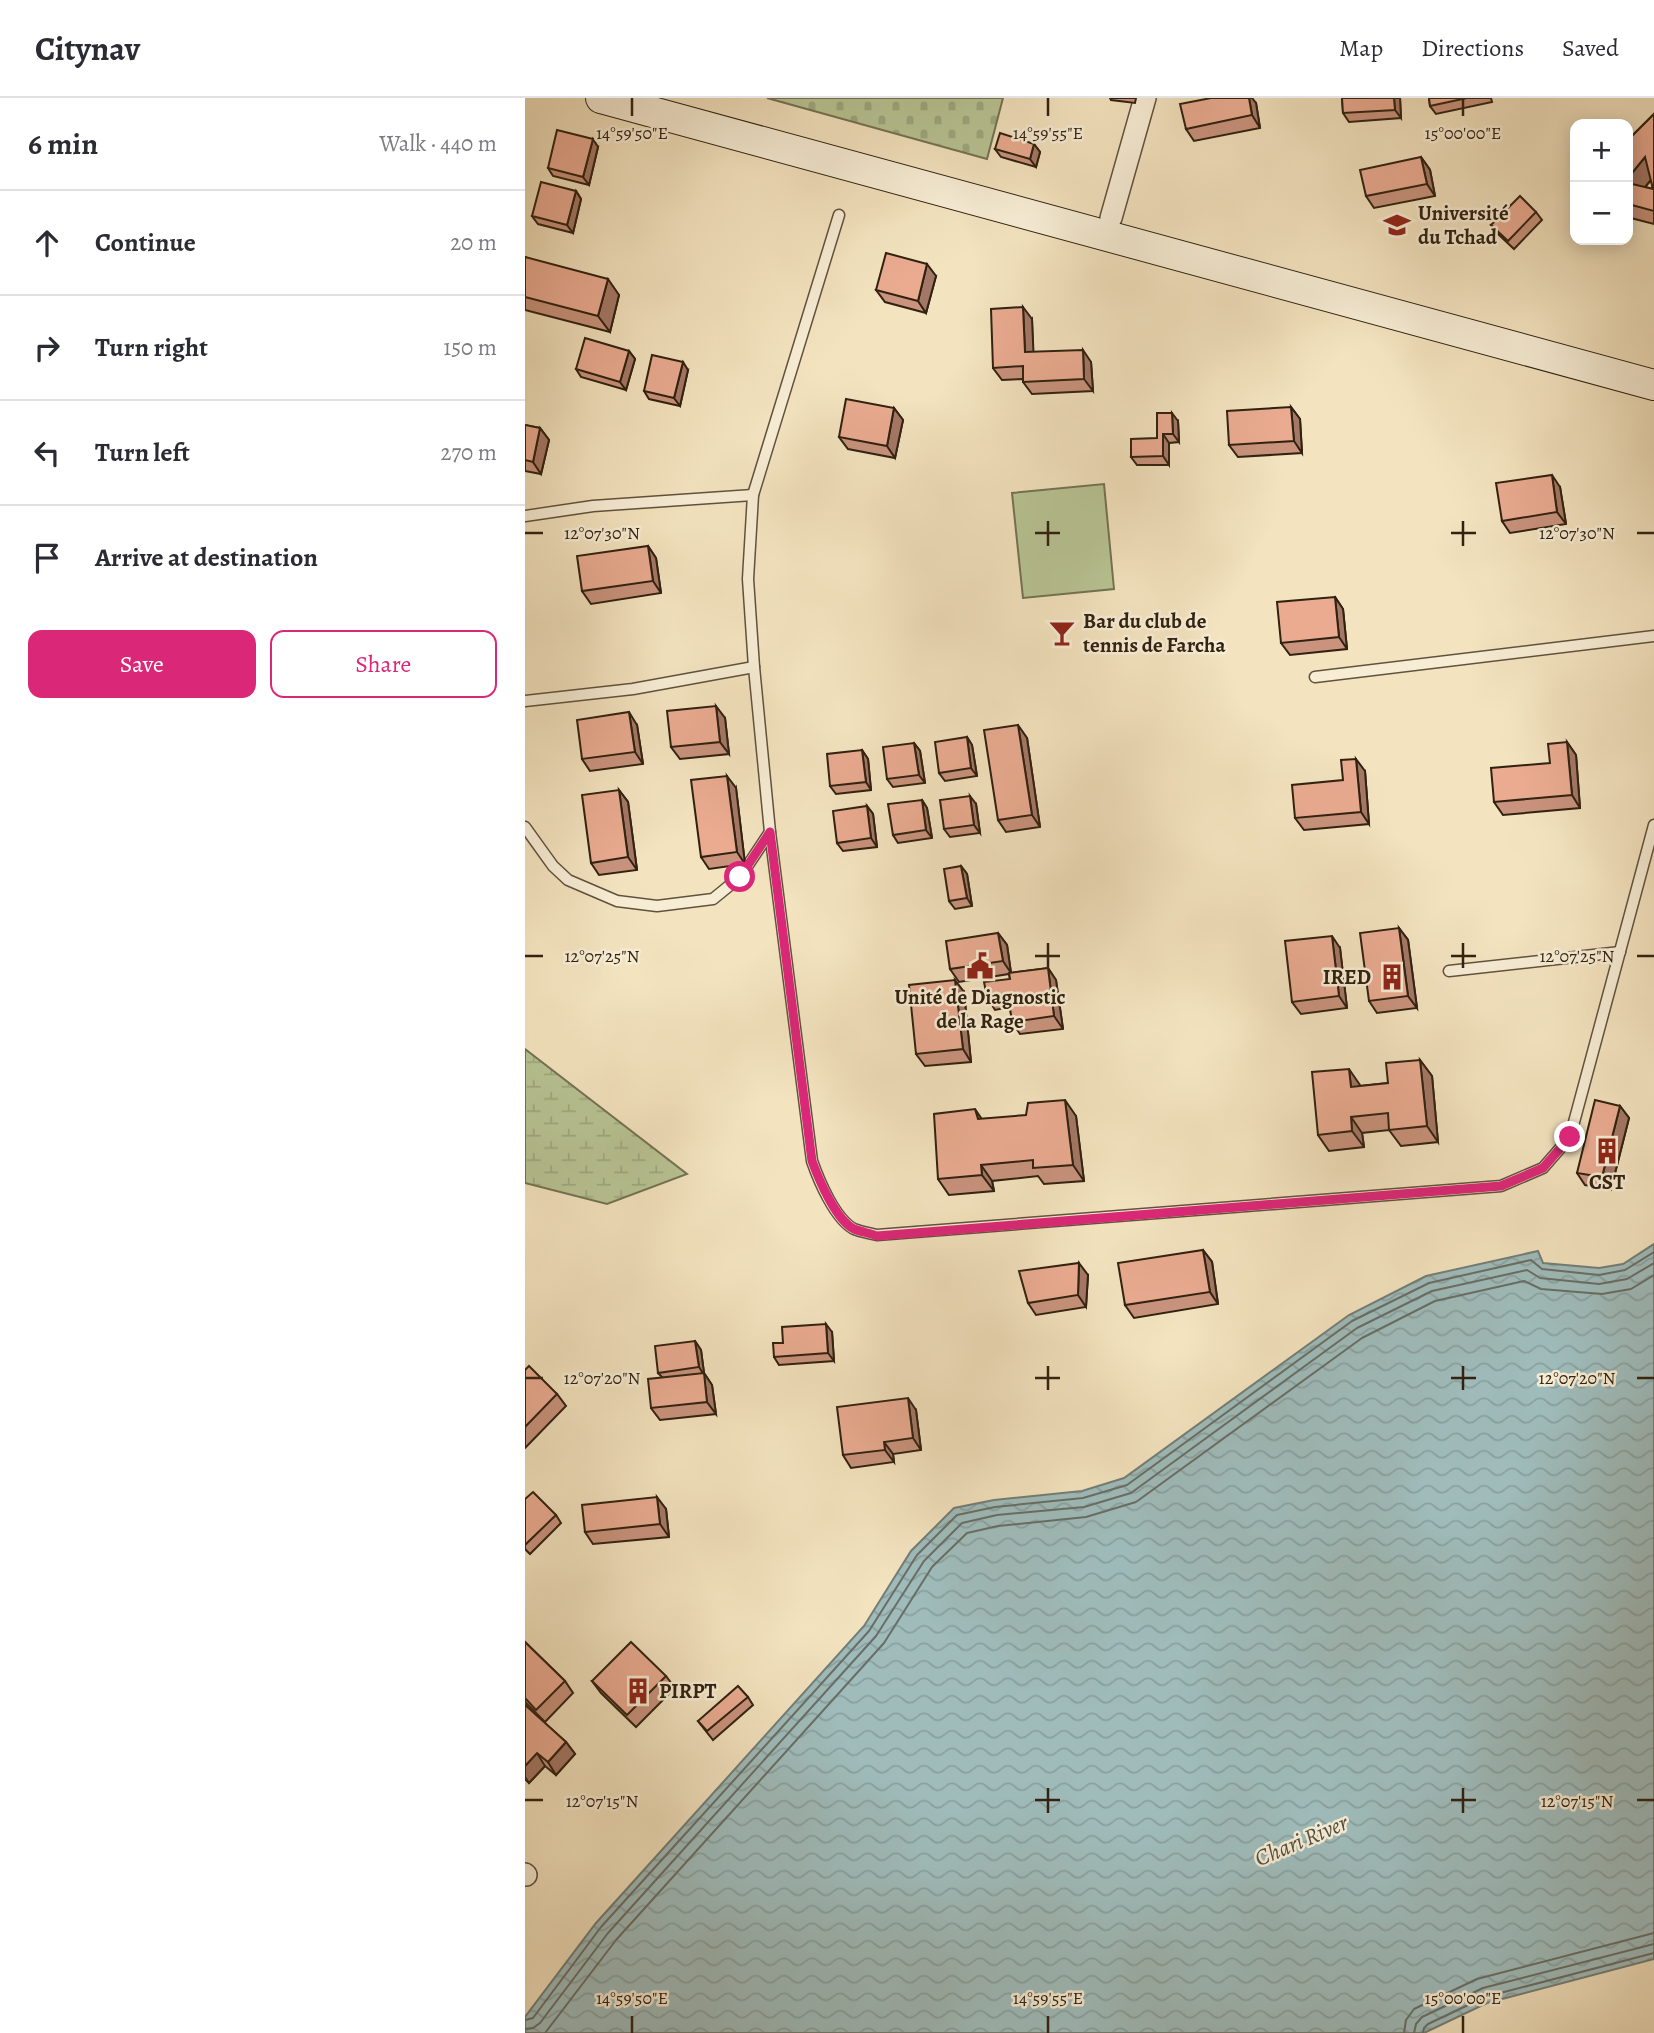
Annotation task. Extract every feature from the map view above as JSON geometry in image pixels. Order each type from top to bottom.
[{"type":"main road","points":[[601,98],[1339,290],[1654,365]]},
{"type":"main road","points":[[667,98],[1111,218],[1654,385]]},
{"type":"street","points":[[1111,218],[1145,98]]},
{"type":"lane","points":[[839,215],[753,495],[748,579],[770,832],[812,1161],[820,1183],[837,1211],[853,1228],[877,1236],[1501,1186],[1543,1168],[1570,1137],[1654,825]]},
{"type":"lane","points":[[525,516],[593,506],[753,495]]},
{"type":"lane","points":[[1315,677],[1654,636]]},
{"type":"lane","points":[[525,701],[633,689],[754,667]]},
{"type":"lane","points":[[525,827],[553,866],[568,880],[617,901],[657,905],[713,899],[740,877],[770,832]]},
{"type":"lane","points":[[1449,971],[1620,952]]},
{"type":"green space","points":[[767,98],[1003,98],[987,159]]},
{"type":"green space","points":[[1104,484],[1114,589],[1023,598],[1012,493]]},
{"type":"green space","points":[[525,1049],[687,1174],[607,1204],[525,1183]]},
{"type":"water","name":"Chari River","points":[[1654,1244],[1654,1959],[1487,2003],[1424,2033],[525,2033],[525,2017],[596,1923],[864,1626],[911,1551],[954,1508],[994,1500],[1082,1491],[1124,1478],[1349,1315],[1426,1276],[1538,1251],[1543,1263],[1599,1268],[1623,1264]]},
{"type":"building","points":[[1211,98],[1249,98],[1252,115],[1186,129],[1180,104]]},
{"type":"building","points":[[1342,98],[1394,98],[1395,110],[1343,113]]},
{"type":"building","points":[[1429,98],[1467,98],[1430,106]]},
{"type":"building","points":[[1654,114],[1654,211],[1633,205],[1633,184],[1653,189],[1645,157],[1633,172],[1633,135]]},
{"type":"building","points":[[557,130],[593,139],[583,177],[548,168]]},
{"type":"building","points":[[1000,133],[1034,144],[1030,159],[995,149]]},
{"type":"building","points":[[1421,157],[1427,184],[1366,196],[1360,170]]},
{"type":"building","points":[[541,182],[576,191],[567,225],[532,216]]},
{"type":"building","points":[[1520,196],[1536,212],[1508,241],[1491,225]]},
{"type":"building","points":[[886,253],[927,264],[918,301],[876,290]]},
{"type":"building","points":[[525,257],[608,279],[598,316],[525,297]]},
{"type":"building","points":[[1023,307],[1025,352],[1083,350],[1084,379],[1023,382],[1023,366],[993,368],[991,309]]},
{"type":"building","points":[[585,338],[629,351],[620,382],[576,369]]},
{"type":"building","points":[[652,355],[683,362],[674,398],[644,391]]},
{"type":"building","points":[[846,399],[894,408],[887,446],[839,437]]},
{"type":"building","points":[[1291,407],[1294,441],[1229,445],[1227,411]]},
{"type":"building","points":[[1157,413],[1172,413],[1173,434],[1163,434],[1163,456],[1131,457],[1131,439],[1157,438]]},
{"type":"building","points":[[525,425],[540,428],[533,462],[525,460]]},
{"type":"building","points":[[1552,475],[1557,512],[1502,521],[1496,483]]},
{"type":"building","points":[[648,546],[653,581],[582,591],[577,556]]},
{"type":"building","points":[[1335,597],[1339,637],[1281,643],[1277,602]]},
{"type":"building","points":[[716,706],[720,742],[671,747],[667,711]]},
{"type":"building","points":[[629,712],[635,752],[582,759],[577,720]]},
{"type":"building","points":[[1018,725],[1032,815],[998,820],[984,730]]},
{"type":"building","points":[[967,737],[971,768],[939,773],[935,742]]},
{"type":"building","points":[[1567,742],[1572,795],[1494,802],[1491,768],[1550,763],[1548,744]]},
{"type":"building","points":[[914,743],[919,775],[887,779],[883,747]]},
{"type":"building","points":[[862,750],[866,782],[830,786],[827,754]]},
{"type":"building","points":[[1356,759],[1361,812],[1295,818],[1292,785],[1343,780],[1341,760]]},
{"type":"building","points":[[727,776],[737,852],[701,857],[691,780]]},
{"type":"building","points":[[619,790],[628,857],[591,863],[582,795]]},
{"type":"building","points":[[970,796],[974,825],[944,829],[940,800]]},
{"type":"building","points":[[922,800],[926,830],[893,835],[888,804]]},
{"type":"building","points":[[867,806],[871,838],[837,843],[833,811]]},
{"type":"building","points":[[961,866],[967,898],[949,901],[944,869]]},
{"type":"building","name":"IRED","points":[[1399,928],[1408,996],[1369,1001],[1360,933]]},
{"type":"building","points":[[998,933],[1003,961],[950,969],[946,941]]},
{"type":"building","points":[[1332,936],[1339,996],[1292,1002],[1285,941]]},
{"type":"building","points":[[1048,968],[1054,1016],[1012,1022],[1008,994],[987,997],[984,982],[1010,979],[1009,973]]},
{"type":"building","points":[[955,980],[963,1049],[916,1054],[909,985]]},
{"type":"building","points":[[1420,1060],[1427,1126],[1389,1130],[1388,1113],[1351,1117],[1352,1131],[1318,1135],[1312,1072],[1349,1069],[1351,1087],[1388,1083],[1386,1063]]},
{"type":"building","points":[[1065,1100],[1073,1165],[1033,1168],[1033,1160],[981,1165],[982,1175],[938,1179],[934,1114],[975,1109],[978,1119],[1026,1115],[1028,1103]]},
{"type":"building","points":[[1595,1100],[1620,1106],[1602,1177],[1577,1173]]},
{"type":"building","points":[[1203,1250],[1210,1292],[1125,1305],[1118,1263]]},
{"type":"building","points":[[1079,1263],[1078,1295],[1028,1303],[1019,1271]]},
{"type":"building","points":[[826,1324],[828,1353],[774,1357],[773,1343],[783,1343],[782,1327]]},
{"type":"building","points":[[695,1341],[699,1367],[658,1373],[655,1346]]},
{"type":"building","points":[[529,1366],[557,1394],[525,1427],[525,1370]]},
{"type":"building","points":[[704,1373],[707,1402],[651,1408],[648,1379]]},
{"type":"building","points":[[908,1398],[913,1438],[884,1442],[885,1450],[843,1455],[837,1407]]},
{"type":"building","points":[[533,1492],[556,1515],[525,1545],[525,1499]]},
{"type":"building","points":[[657,1497],[660,1524],[585,1532],[582,1505]]},
{"type":"building","points":[[525,1642],[565,1681],[536,1710],[525,1698]]},
{"type":"building","name":"PIRPT","points":[[631,1642],[666,1676],[627,1715],[592,1681]]},
{"type":"building","points":[[738,1686],[748,1697],[707,1731],[698,1721]]},
{"type":"building","points":[[525,1705],[566,1742],[548,1762],[537,1753],[525,1766]]},
{"type":"place","name":"Université du Tchad","points":[[1397,225]]},
{"type":"place","name":"Bar du club de tennis de Farcha","points":[[1062,633]]},
{"type":"place","name":"Unité de Diagnostic de la Rage","points":[[980,966]]},
{"type":"place","name":"IRED","points":[[1392,977]]},
{"type":"place","name":"CST","points":[[1607,1151]]},
{"type":"place","name":"PIRPT","points":[[638,1691]]},
{"type":"route","points":[[740,877],[770,832],[812,1161],[820,1183],[837,1211],[853,1228],[877,1236],[1501,1186],[1543,1168],[1570,1137]]}]
